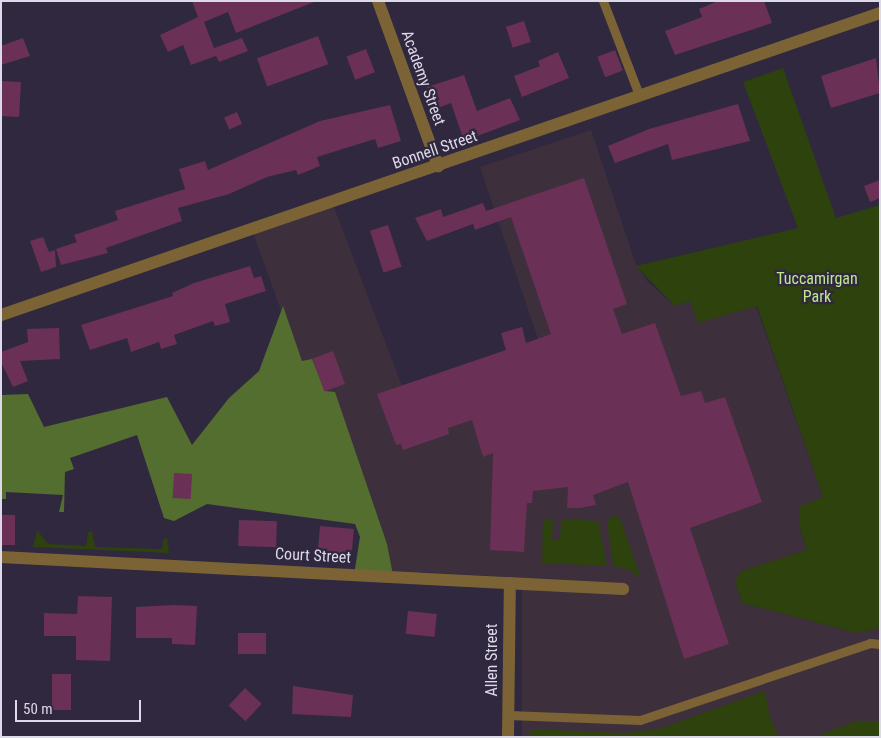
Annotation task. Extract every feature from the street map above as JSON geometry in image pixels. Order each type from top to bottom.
[{"type":"street","name":"Academy Street","points":[[378,1],[438,166]]},
{"type":"street","name":"Bonnell Street","points":[[1,315],[880,13]]},
{"type":"street","name":"Court Street","points":[[1,557],[623,589]]},
{"type":"street","name":"Allen Street","points":[[508,737],[510,583]]},
{"type":"lane","points":[[603,1],[639,95]]},
{"type":"lane","points":[[508,715],[640,720],[870,644],[880,644]]},
{"type":"shaded area","points":[[591,130],[636,265],[648,282],[675,306],[690,301],[722,316],[756,306],[823,497],[799,525],[807,550],[741,571],[735,581],[742,603],[857,633],[880,628],[880,737],[522,737],[522,578],[424,572],[377,576],[252,230],[332,202],[402,386],[538,339],[480,167]]},
{"type":"green space","name":"Tuccamirgan Park","points":[[783,68],[836,218],[880,205],[880,628],[857,633],[742,603],[735,581],[741,571],[807,550],[799,525],[799,507],[823,497],[757,306],[698,323],[690,301],[675,306],[636,266],[798,228],[743,82]]},
{"type":"green space","points":[[283,306],[302,361],[312,359],[325,391],[335,392],[387,544],[393,575],[354,575],[360,537],[355,524],[207,504],[174,521],[164,518],[137,435],[70,458],[74,469],[65,472],[64,512],[59,512],[63,495],[6,492],[6,499],[1,499],[1,395],[28,394],[44,427],[167,397],[192,445],[229,398],[259,371]]},
{"type":"green space","points":[[614,515],[620,518],[641,578],[630,570],[613,566],[607,522]]},
{"type":"green space","points":[[543,519],[553,519],[552,540],[560,539],[561,519],[598,521],[607,566],[542,563]]},
{"type":"green space","points":[[37,530],[48,544],[86,546],[88,532],[92,531],[95,547],[162,549],[163,540],[167,537],[169,553],[33,547]]},
{"type":"green space","points":[[765,691],[770,717],[777,734],[782,737],[526,737],[534,729],[624,733],[659,729]]},
{"type":"green space","points":[[854,722],[880,722],[880,737],[814,737]]},
{"type":"building","points":[[192,1],[314,2],[236,33],[228,12],[204,22],[214,48],[242,38],[248,51],[219,62],[216,56],[191,65],[183,45],[168,52],[160,35],[198,17]]},
{"type":"building","points":[[718,1],[764,1],[772,23],[675,55],[665,31],[702,17],[699,9]]},
{"type":"building","points":[[524,21],[531,42],[513,48],[506,27]]},
{"type":"building","points":[[318,36],[328,64],[267,86],[257,58]]},
{"type":"building","points":[[23,38],[30,56],[1,65],[1,46]]},
{"type":"building","points":[[366,49],[375,72],[355,80],[346,57]]},
{"type":"building","points":[[615,50],[623,71],[605,77],[597,57]]},
{"type":"building","points":[[558,52],[569,78],[522,97],[514,76],[540,66],[538,61]]},
{"type":"building","points":[[876,58],[880,93],[831,108],[821,76]]},
{"type":"building","points":[[464,75],[477,111],[510,98],[520,120],[464,141],[451,103],[435,109],[427,87]]},
{"type":"building","points":[[1,81],[21,82],[19,117],[1,116]]},
{"type":"building","points":[[738,104],[750,141],[672,160],[668,144],[615,163],[608,146],[649,129]]},
{"type":"building","points":[[390,105],[401,141],[378,148],[375,139],[317,157],[320,166],[298,175],[296,170],[267,177],[229,194],[178,208],[182,221],[106,248],[108,253],[61,265],[56,249],[77,242],[74,235],[118,220],[115,211],[185,189],[179,169],[205,161],[208,170],[320,121]]},
{"type":"building","points":[[237,112],[242,124],[229,129],[224,117]]},
{"type":"building","points":[[584,178],[627,304],[613,309],[622,334],[655,323],[681,396],[701,391],[705,403],[725,397],[762,502],[690,528],[729,644],[684,659],[628,482],[593,495],[596,505],[580,508],[567,508],[568,487],[533,491],[532,503],[527,503],[524,552],[490,550],[493,453],[483,457],[472,420],[448,428],[449,434],[403,450],[401,444],[396,445],[377,394],[506,350],[501,333],[522,327],[526,343],[551,334],[511,217],[475,230],[473,224],[427,241],[415,218],[441,209],[443,217],[483,203],[486,211]]},
{"type":"building","points":[[880,180],[880,198],[870,202],[864,186]]},
{"type":"building","points":[[388,225],[402,267],[384,273],[370,231]]},
{"type":"building","points":[[43,237],[49,252],[55,250],[56,267],[41,272],[30,241]]},
{"type":"building","points":[[250,266],[254,278],[261,276],[266,291],[225,304],[230,322],[215,326],[213,321],[174,335],[177,344],[161,349],[159,342],[131,352],[127,338],[90,350],[81,325],[173,296],[172,293],[194,283]]},
{"type":"building","points":[[59,328],[60,359],[20,361],[28,381],[13,387],[1,362],[1,352],[28,342],[27,329]]},
{"type":"building","points":[[333,351],[345,384],[324,391],[312,359]]},
{"type":"building","points":[[174,473],[192,474],[191,499],[173,498]]},
{"type":"building","points":[[1,515],[15,515],[15,545],[1,545]]},
{"type":"building","points":[[239,520],[277,521],[276,547],[238,546]]},
{"type":"building","points":[[320,526],[354,529],[351,561],[317,558]]},
{"type":"building","points":[[78,596],[112,597],[110,661],[76,660],[76,636],[44,636],[44,613],[77,614]]},
{"type":"building","points":[[197,606],[195,645],[172,644],[172,638],[136,638],[136,607]]},
{"type":"building","points":[[408,611],[437,614],[434,637],[406,634]]},
{"type":"building","points":[[238,633],[266,633],[266,654],[238,654]]},
{"type":"building","points":[[52,674],[71,674],[71,710],[52,710]]},
{"type":"building","points":[[293,686],[353,695],[351,717],[292,714]]},
{"type":"building","points":[[245,688],[262,704],[245,721],[229,706]]}]
